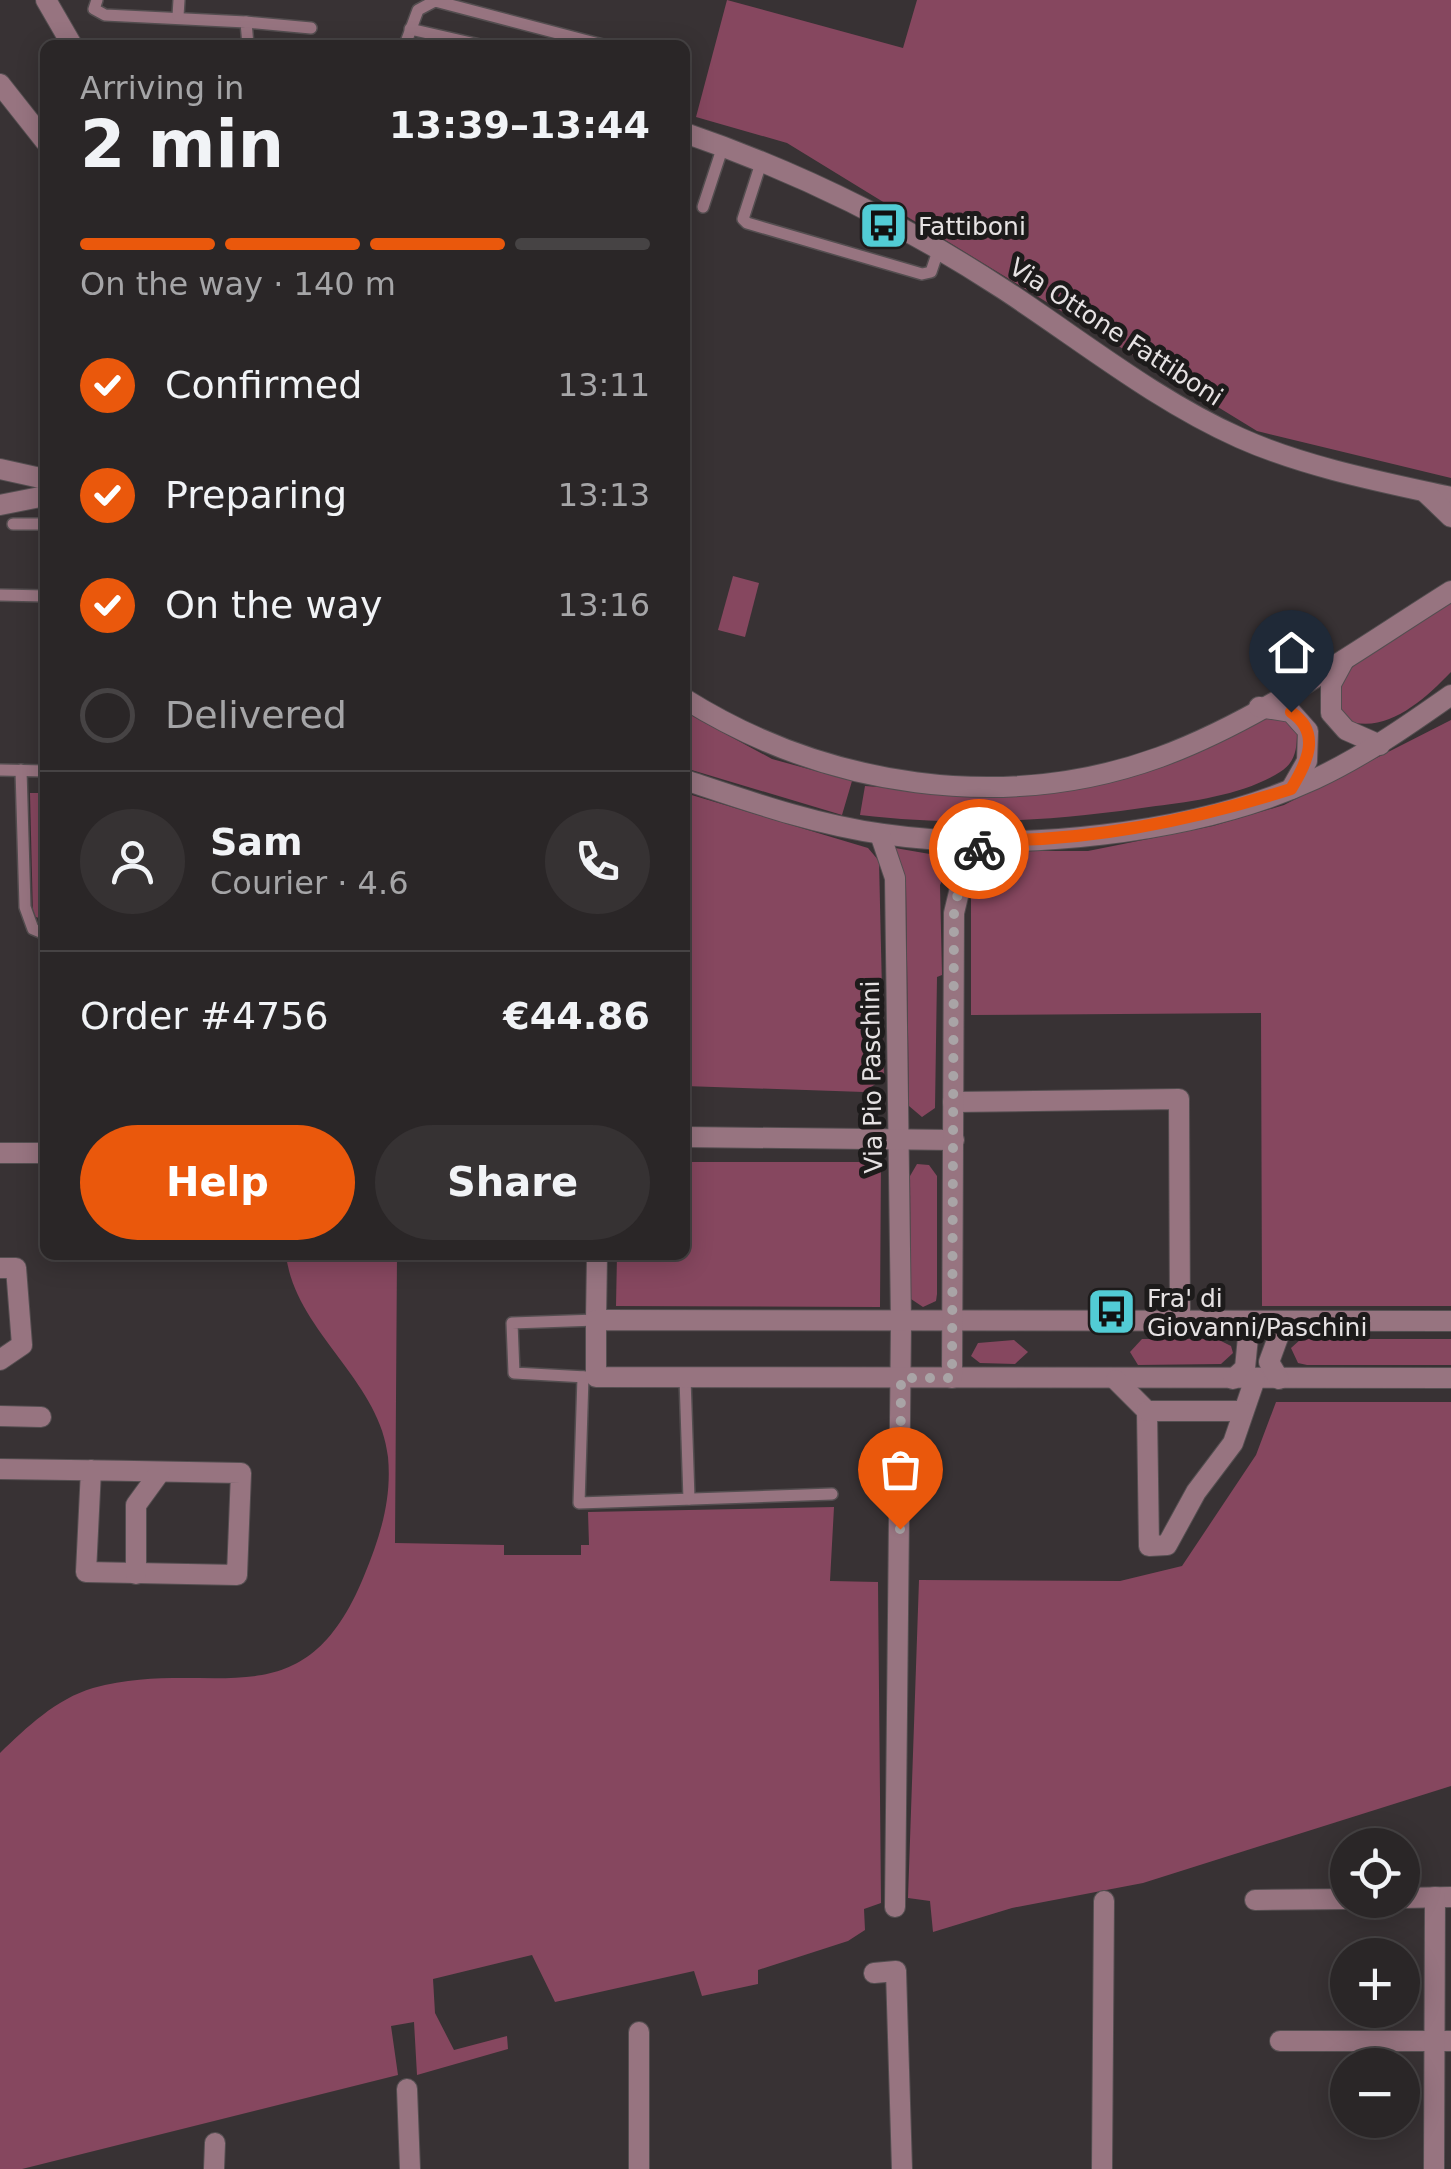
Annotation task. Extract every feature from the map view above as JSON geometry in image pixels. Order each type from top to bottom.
[{"type":"street","points":[[46,0],[67,36]]},
{"type":"street","points":[[2,88],[40,135]]},
{"type":"street","name":"Via Ottone Fattiboni","points":[[690,135],[762,160],[872,209],[938,248],[1174,404],[1242,439],[1451,497]]},
{"type":"street","points":[[0,469],[40,477]]},
{"type":"street","name":"Via Ottone Fattiboni","points":[[1424,491],[1451,517]]},
{"type":"street","points":[[0,505],[40,497]]},
{"type":"street","points":[[690,702],[772,744],[828,764],[908,780],[991,788],[1063,782],[1127,767],[1196,741],[1349,655],[1451,591]]},
{"type":"street","points":[[1349,655],[1331,684],[1331,713],[1346,730],[1380,745]]},
{"type":"street","points":[[690,781],[880,834],[988,840],[1062,839],[1152,825],[1291,789],[1380,745],[1451,695]]},
{"type":"street","points":[[1259,707],[1291,712],[1308,731],[1307,762],[1291,789]]},
{"type":"street","name":"Via Pio Paschini","points":[[880,834],[892,859],[895,878],[901,1322],[895,1907]]},
{"type":"street","points":[[952,1378],[955,904],[965,868],[988,840]]},
{"type":"street","points":[[953,1102],[1180,1099],[1180,1320]]},
{"type":"street","points":[[690,1137],[954,1140]]},
{"type":"street","points":[[0,1152],[40,1153]]},
{"type":"street","points":[[597,1260],[596,1320],[589,1377],[1451,1378]]},
{"type":"street","points":[[0,1268],[16,1268],[22,1346],[0,1360]]},
{"type":"street","points":[[596,1320],[1451,1321]]},
{"type":"street","points":[[1233,1380],[1245,1368],[1248,1338],[1242,1321]]},
{"type":"street","points":[[1278,1379],[1269,1362],[1284,1321]]},
{"type":"street","points":[[1116,1380],[1147,1411],[1149,1546],[1167,1546],[1196,1492],[1233,1443],[1255,1379]]},
{"type":"street","points":[[1147,1411],[1242,1411]]},
{"type":"street","points":[[0,1416],[41,1416]]},
{"type":"street","points":[[0,1469],[91,1470],[241,1473],[237,1576],[86,1572],[91,1470]]},
{"type":"street","points":[[136,1574],[136,1505],[160,1472]]},
{"type":"street","points":[[1434,2169],[1443,2041],[1443,1897]]},
{"type":"street","points":[[1255,1900],[1330,1899]]},
{"type":"street","points":[[1102,2169],[1104,1901]]},
{"type":"street","points":[[874,1973],[896,1971],[902,2169]]},
{"type":"street","points":[[639,2032],[640,2169]]},
{"type":"street","points":[[1280,2042],[1443,2041]]},
{"type":"street","points":[[408,2089],[410,2169]]},
{"type":"street","points":[[214,2169],[215,2143]]},
{"type":"lane","points":[[97,0],[94,9],[105,16],[178,16],[311,28]]},
{"type":"lane","points":[[178,16],[179,0]]},
{"type":"lane","points":[[407,40],[418,10],[435,0],[584,40]]},
{"type":"lane","points":[[246,22],[248,40]]},
{"type":"lane","points":[[410,30],[457,40]]},
{"type":"lane","points":[[703,207],[723,146]]},
{"type":"lane","points":[[762,160],[743,220],[747,223],[922,274],[931,272],[938,248]]},
{"type":"lane","points":[[14,524],[40,524]]},
{"type":"lane","points":[[0,595],[40,596]]},
{"type":"lane","points":[[0,770],[40,771]]},
{"type":"lane","points":[[20,770],[25,907],[33,929],[40,932]]},
{"type":"lane","points":[[596,1320],[512,1324],[514,1373],[589,1377],[579,1503],[832,1494]]},
{"type":"lane","points":[[686,1378],[688,1499]]},
{"type":"shaded area","points":[[727,0],[903,48],[917,0],[1451,0],[1451,478],[1257,431],[787,143],[696,117]]},
{"type":"shaded area","points":[[733,576],[759,583],[745,637],[718,630]]},
{"type":"shaded area","points":[[1451,595],[1451,672],[1414,705],[1386,720],[1356,723],[1341,718],[1334,694],[1345,668]]},
{"type":"shaded area","points":[[690,715],[772,759],[852,781],[842,815],[690,769]]},
{"type":"shaded area","points":[[1256,717],[1279,719],[1293,727],[1297,739],[1292,760],[1266,780],[1220,795],[1045,819],[935,821],[860,815],[865,786],[1019,792],[1115,780],[1162,766],[1209,745]]},
{"type":"shaded area","points":[[1451,720],[1451,1306],[1262,1306],[1261,1013],[971,1015],[971,880],[992,851],[1088,851],[1213,826],[1284,805]]},
{"type":"shaded area","points":[[30,793],[40,793],[40,918],[33,916]]},
{"type":"shaded area","points":[[690,795],[868,848],[879,861],[884,1078],[864,1092],[690,1086]]},
{"type":"shaded area","points":[[895,848],[953,858],[940,885],[942,975],[937,977],[935,1108],[922,1117],[909,1106],[906,885]]},
{"type":"shaded area","points":[[690,1162],[881,1162],[880,1307],[616,1306],[617,1260],[690,1260]]},
{"type":"shaded area","points":[[917,1164],[929,1165],[937,1176],[937,1294],[936,1301],[923,1307],[911,1299],[910,1176]]},
{"type":"shaded area","points":[[287,1260],[397,1260],[395,1543],[504,1545],[504,1555],[581,1555],[581,1545],[589,1545],[588,1512],[834,1507],[830,1581],[878,1582],[881,1903],[864,1909],[865,1930],[848,1941],[758,1970],[758,1984],[702,1996],[694,1971],[555,2002],[532,1955],[433,1979],[435,2013],[454,2050],[507,2036],[508,2049],[417,2075],[414,2022],[391,2026],[398,2075],[22,2169],[0,2169],[0,1753],[54,1707],[93,1688],[137,1680],[250,1677],[283,1670],[312,1653],[339,1623],[364,1576],[380,1533],[389,1473],[382,1429],[355,1379],[305,1308]]},
{"type":"shaded area","points":[[1142,1339],[1217,1339],[1231,1346],[1233,1353],[1221,1364],[1138,1365],[1130,1352]]},
{"type":"shaded area","points":[[1301,1339],[1451,1339],[1451,1365],[1307,1365],[1298,1363],[1291,1348]]},
{"type":"shaded area","points":[[1014,1340],[1028,1352],[1015,1364],[980,1363],[971,1356],[978,1343]]},
{"type":"shaded area","points":[[1276,1402],[1451,1402],[1451,1786],[1143,1883],[1012,1908],[933,1932],[930,1901],[908,1898],[919,1580],[1120,1581],[1182,1566],[1256,1455]]},
{"type":"way so far","points":[[900,1529],[901,1378],[952,1378],[954,913],[961,878],[968,861],[979,849]]},
{"type":"place","name":"Fattiboni","points":[[883,226]]},
{"type":"place","name":"Fra' di Giovanni/Paschini","points":[[1112,1312]]},
{"type":"route","points":[[979,849],[988,840],[1062,839],[1152,825],[1291,789],[1307,762],[1310,748],[1308,731],[1291,712]]}]
